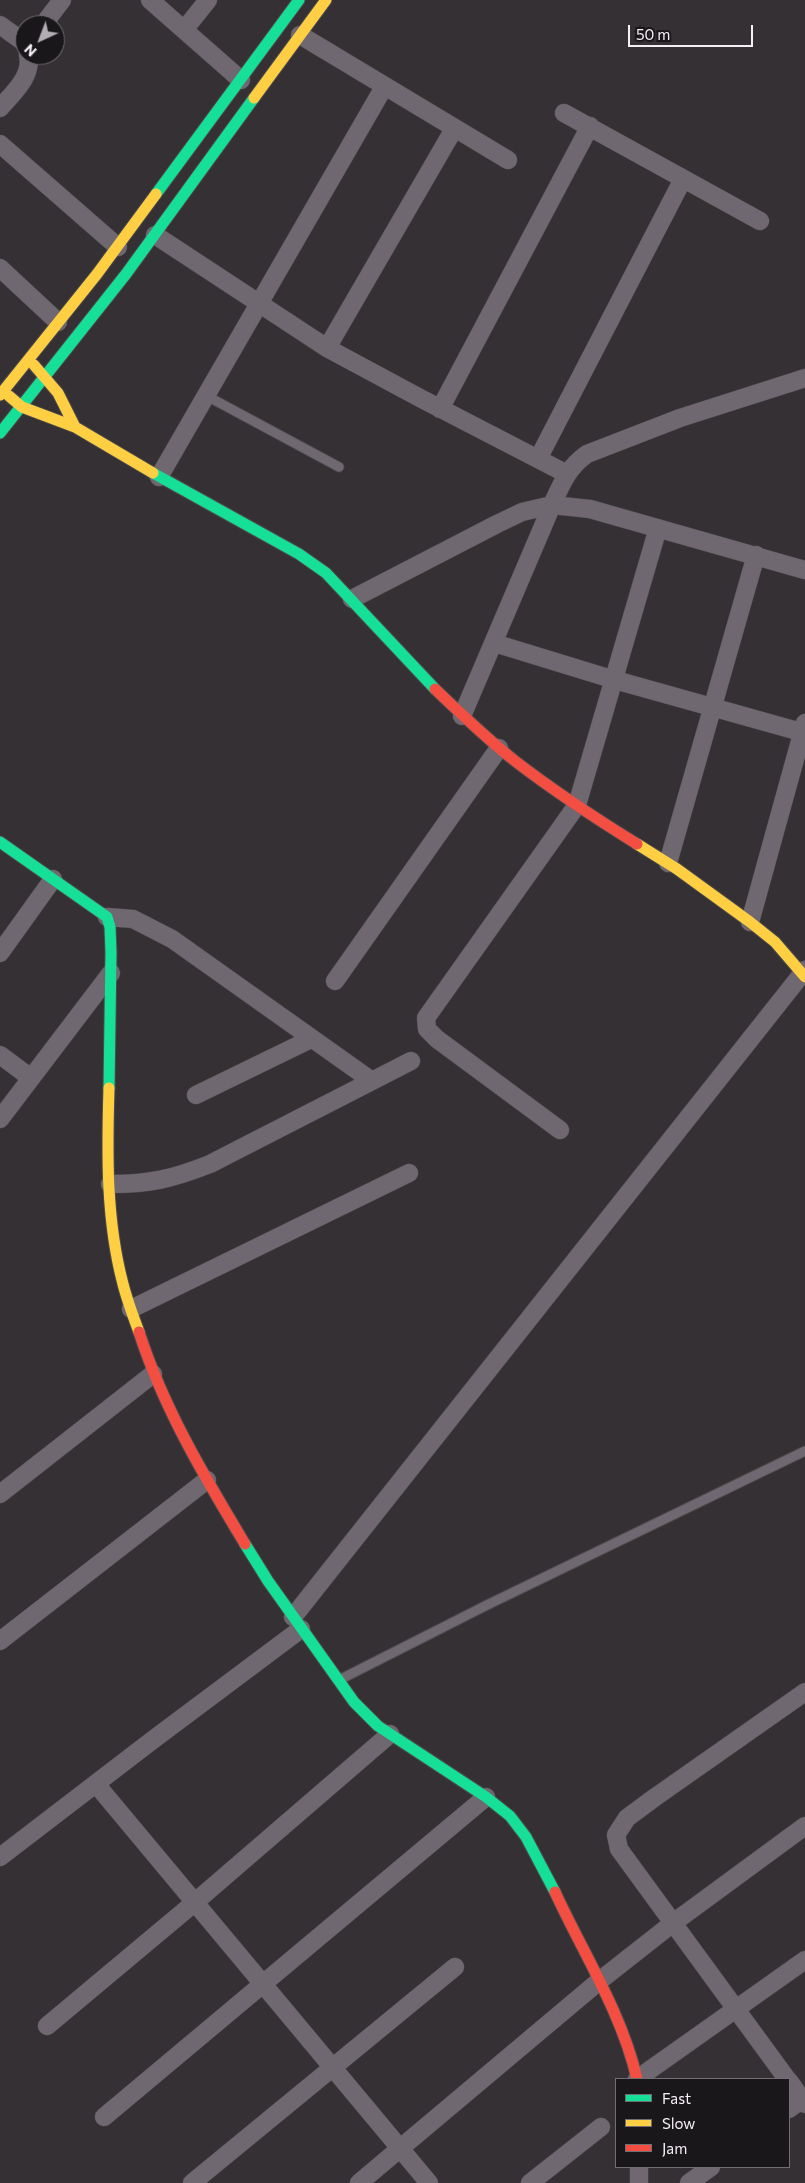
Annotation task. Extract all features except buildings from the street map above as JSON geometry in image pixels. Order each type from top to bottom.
[{"type":"street","points":[[51,15],[62,0]]},
{"type":"street","points":[[150,0],[241,80]]},
{"type":"street","points":[[184,30],[208,0]]},
{"type":"street","points":[[0,1857],[154,1739],[297,1623],[804,973],[775,942],[750,922],[668,863],[577,805],[499,748],[426,681],[326,573],[300,554],[159,477],[75,427],[22,407],[1,392],[118,247],[299,0]]},
{"type":"street","points":[[0,433],[47,376],[155,234],[326,0]]},
{"type":"street","points":[[0,25],[15,36]]},
{"type":"street","points":[[300,35],[508,160]]},
{"type":"street","points":[[0,108],[27,73],[29,65]]},
{"type":"street","points":[[159,477],[384,87]]},
{"type":"street","points":[[564,113],[760,221]]},
{"type":"street","points":[[440,409],[590,126]]},
{"type":"street","points":[[327,348],[454,129]]},
{"type":"street","points":[[0,144],[118,247]]},
{"type":"street","points":[[538,459],[683,179]]},
{"type":"street","points":[[155,234],[327,348],[566,474]]},
{"type":"street","points":[[0,268],[58,322]]},
{"type":"street","points":[[28,360],[47,376],[60,396],[75,427]]},
{"type":"street","points":[[462,716],[552,505],[566,474],[575,462],[587,454],[630,436],[805,378]]},
{"type":"street","points":[[352,599],[522,512],[552,505],[590,509],[805,570]]},
{"type":"street","points":[[560,1130],[437,1040],[427,1029],[426,1018],[577,805],[658,528]]},
{"type":"street","points":[[668,863],[756,555]]},
{"type":"street","points":[[494,643],[615,680],[804,730],[750,922]]},
{"type":"street","points":[[335,982],[499,748]]},
{"type":"street","points":[[0,842],[107,917],[133,919],[172,938],[372,1081]]},
{"type":"street","points":[[0,953],[53,879]]},
{"type":"street","points":[[107,917],[110,927],[111,973],[108,1118],[110,1184],[117,1260],[153,1374],[172,1415],[207,1480],[268,1581],[337,1681],[368,1718],[486,1796],[503,1809],[515,1822],[531,1846],[598,1982],[627,2043],[635,2065],[637,2078]]},
{"type":"street","points":[[0,1119],[111,973]]},
{"type":"street","points":[[196,1095],[311,1039]]},
{"type":"street","points":[[0,1055],[31,1078]]},
{"type":"street","points":[[110,1184],[150,1183],[185,1174],[210,1164],[410,1061]]},
{"type":"street","points":[[131,1309],[408,1173]]},
{"type":"street","points":[[0,1494],[153,1374]]},
{"type":"street","points":[[0,1641],[207,1480]]},
{"type":"street","points":[[787,2078],[620,1849],[616,1835],[627,1818],[805,1692]]},
{"type":"street","points":[[47,2026],[194,1903],[390,1734]]},
{"type":"street","points":[[96,1784],[429,2183]]},
{"type":"street","points":[[104,2117],[486,1796]]},
{"type":"street","points":[[358,2183],[598,1982],[673,1923],[805,1826]]},
{"type":"street","points":[[638,2078],[805,1960]]},
{"type":"street","points":[[192,2183],[455,1967]]},
{"type":"street","points":[[790,2084],[800,2102]]},
{"type":"street","points":[[530,2183],[601,2127]]},
{"type":"street","points":[[639,2168],[639,2183]]},
{"type":"street","points":[[689,2183],[710,2168]]},
{"type":"lane","points":[[206,395],[339,467]]},
{"type":"lane","points":[[337,1681],[487,1605],[805,1451]]},
{"type":"traffic: fast","points":[[156,194],[299,0]]},
{"type":"traffic: fast","points":[[0,433],[126,274],[254,98]]},
{"type":"traffic: fast","points":[[153,473],[299,554],[326,573],[435,689]]},
{"type":"traffic: fast","points":[[0,842],[107,917],[110,927],[111,952],[109,1088]]},
{"type":"traffic: fast","points":[[245,1544],[268,1581],[354,1702],[378,1726],[486,1797],[510,1816],[526,1837],[555,1892]]},
{"type":"traffic: slow","points":[[254,98],[326,0]]},
{"type":"traffic: slow","points":[[0,395],[97,274],[156,194]]},
{"type":"traffic: slow","points":[[34,365],[58,393],[75,427]]},
{"type":"traffic: slow","points":[[9,396],[22,407],[75,427],[153,473]]},
{"type":"traffic: slow","points":[[637,844],[677,869],[750,922],[775,942],[805,977]]},
{"type":"traffic: slow","points":[[109,1088],[108,1162],[113,1236],[125,1290],[139,1332]]},
{"type":"traffic: jam","points":[[435,689],[515,761],[575,804],[637,844]]},
{"type":"traffic: jam","points":[[139,1332],[172,1414],[200,1467],[245,1544]]},
{"type":"traffic: jam","points":[[555,1892],[612,2007],[622,2031],[637,2078]]}]
